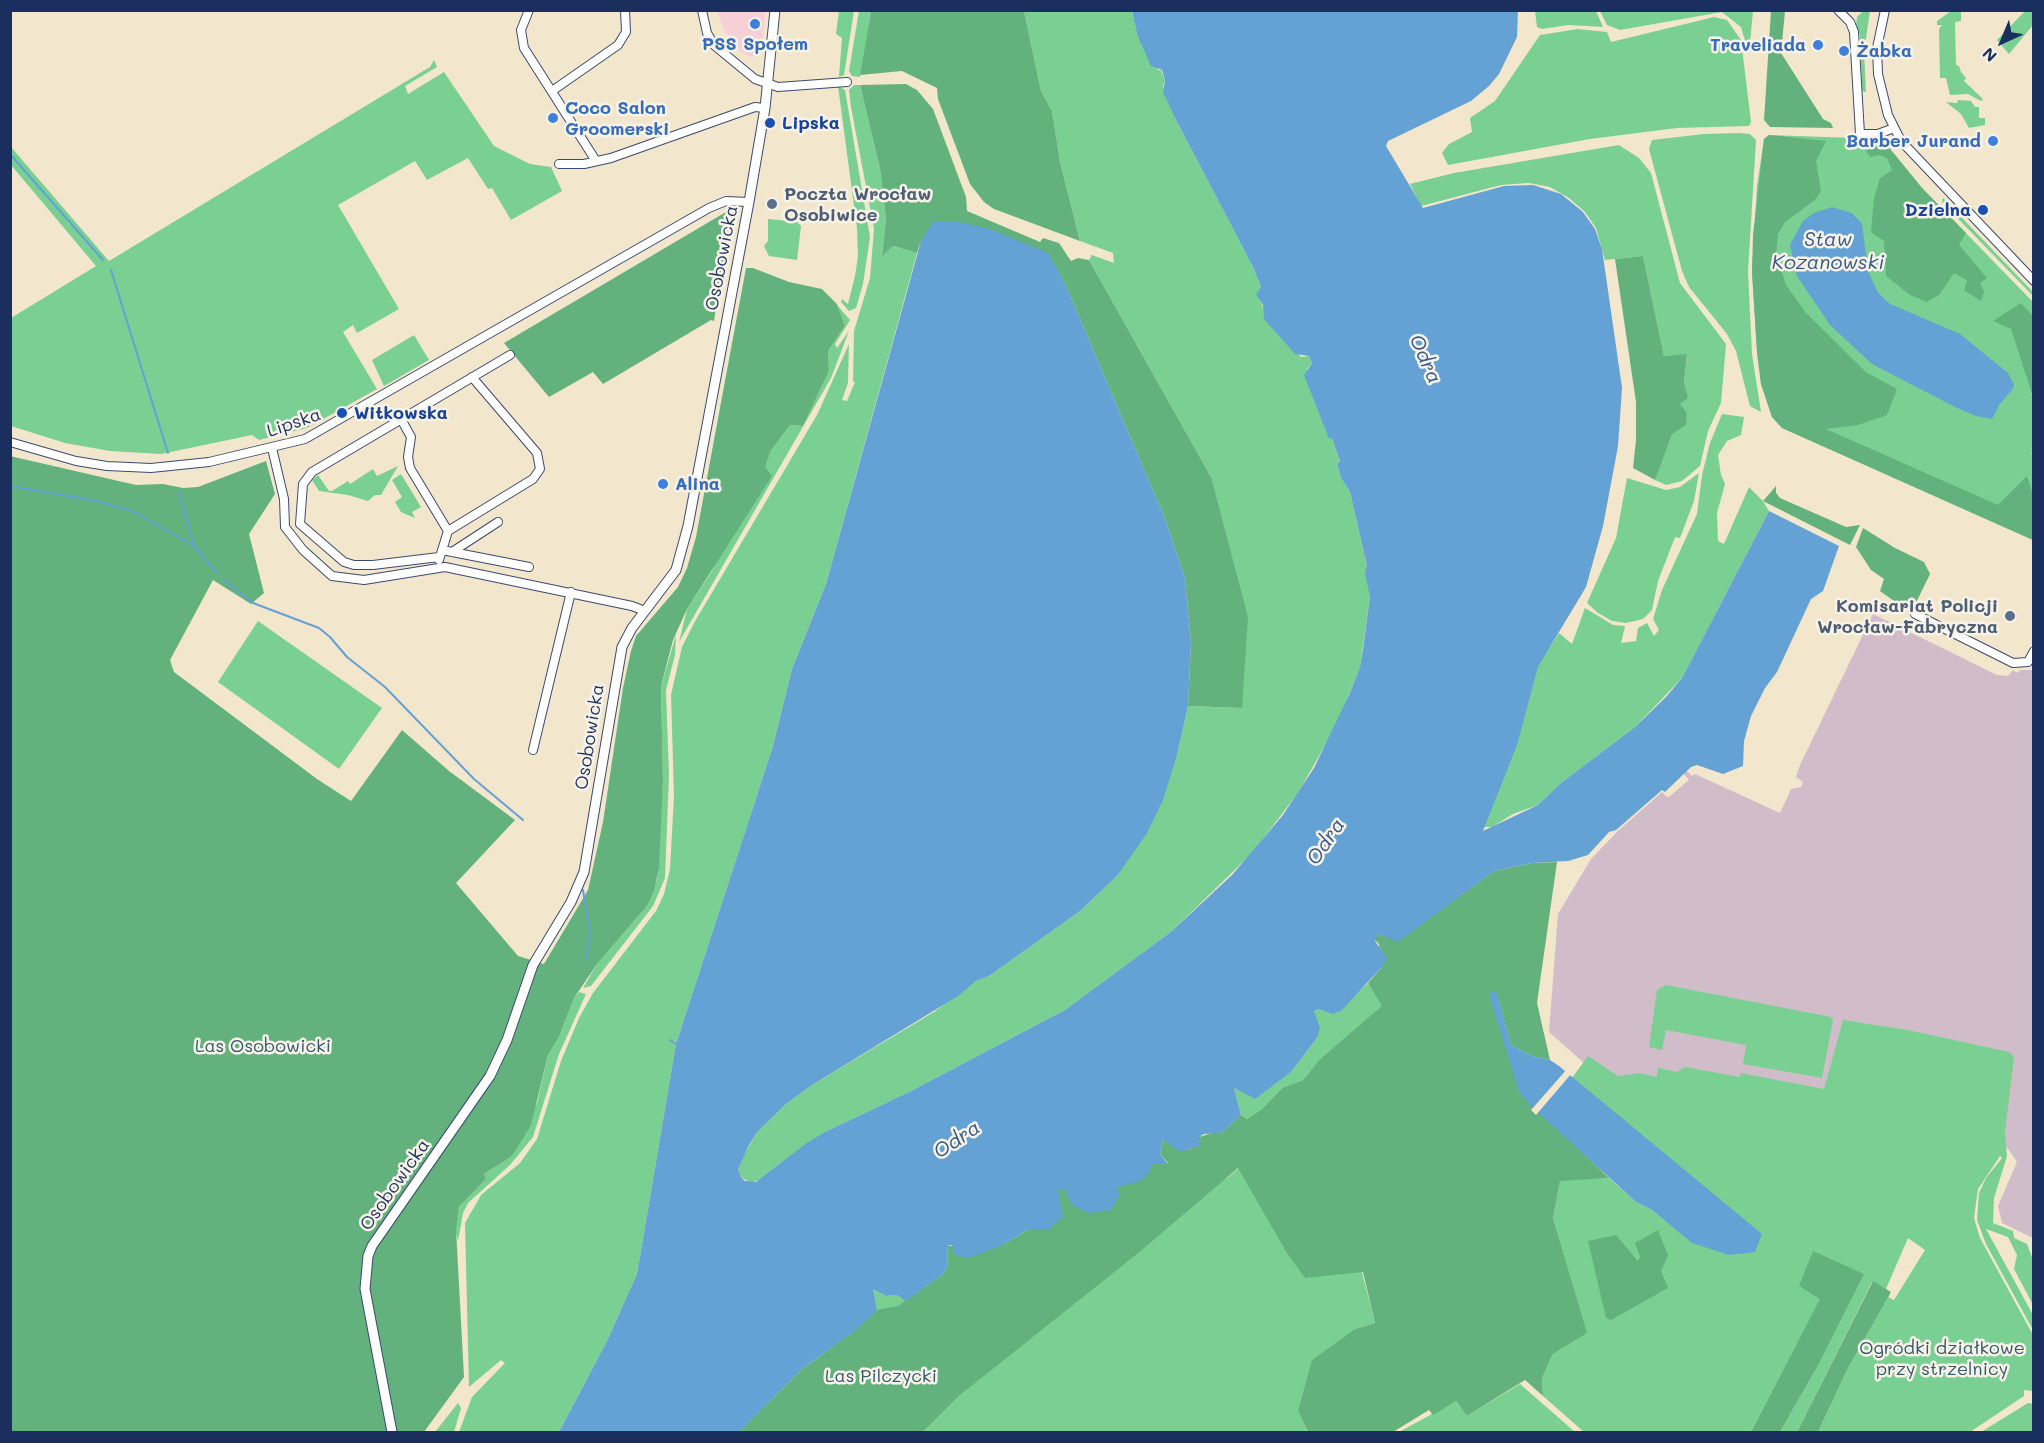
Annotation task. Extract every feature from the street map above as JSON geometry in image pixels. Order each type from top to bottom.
[{"type":"street","points":[[529,10],[522,24],[522,39],[528,57],[596,161]]},
{"type":"street","points":[[552,91],[618,45],[626,32],[625,10]]},
{"type":"street","points":[[702,10],[707,33],[715,46],[750,76],[778,87],[847,82]]},
{"type":"street","name":"Osobowicka","points":[[392,1432],[365,1289],[368,1256],[372,1246],[490,1076],[500,1056],[533,965],[577,890],[588,855],[620,656],[627,635],[672,579],[684,547],[750,202],[765,108],[775,10]]},
{"type":"street","points":[[1838,10],[1850,22],[1854,32],[1860,134],[1882,133],[1894,128]]},
{"type":"street","points":[[1885,10],[1877,48],[1878,74],[1885,105],[1894,128],[1911,155],[2034,281]]},
{"type":"street","points":[[559,164],[596,161],[755,107],[765,108]]},
{"type":"street","name":"Lipska","points":[[10,442],[76,461],[129,468],[200,464],[305,439],[325,430],[717,204],[737,200],[750,202]]},
{"type":"street","points":[[510,355],[308,475],[303,484],[299,520],[304,528],[344,562],[354,566],[452,552],[529,567]]},
{"type":"street","points":[[440,568],[440,554],[448,531],[533,479],[540,469],[537,453],[472,377]]},
{"type":"street","points":[[401,419],[411,437],[408,458],[410,468],[448,531]]},
{"type":"street","points":[[272,448],[284,499],[285,527],[295,542],[326,571],[340,578],[364,580],[440,568],[571,592],[645,611]]},
{"type":"street","points":[[452,552],[498,522]]},
{"type":"street","points":[[533,750],[571,592]]},
{"type":"street","points":[[1915,614],[2013,663],[2028,662],[2034,651]]},
{"type":"shaded area","points":[[717,11],[765,11],[762,53],[750,57],[740,51],[724,30]]},
{"type":"shaded area","points":[[1873,614],[1997,675],[2008,676],[2013,670],[2018,673],[2020,670],[2033,670],[2033,1238],[2002,1223],[1998,1206],[2017,1162],[1991,1124],[1610,1086],[1549,1032],[1558,914],[1591,859],[1618,831],[1662,792],[1667,797],[1670,796],[1689,780],[1683,773],[1686,770],[1692,776],[1695,774],[1780,813],[1791,789],[1801,787],[1803,782],[1796,777],[1800,765]]},
{"type":"green space","points":[[2026,10],[2033,12],[2033,25],[2009,54],[1997,40]]},
{"type":"green space","points":[[839,11],[854,11],[844,75],[839,77],[842,38],[836,34]]},
{"type":"green space","points":[[859,11],[871,11],[860,77],[852,76],[849,71]]},
{"type":"green space","points":[[871,11],[1024,11],[1041,91],[1052,111],[1060,162],[1080,241],[994,209],[984,202],[970,184],[938,99],[937,88],[902,71],[860,75]]},
{"type":"green space","points":[[1024,11],[1132,11],[1137,34],[1158,70],[1161,70],[1165,81],[1163,86],[1175,118],[1253,267],[1261,287],[1258,293],[1266,317],[1301,357],[1309,356],[1312,363],[1307,369],[1314,400],[1329,438],[1332,438],[1340,463],[1337,464],[1341,478],[1350,492],[1367,566],[1370,597],[1360,667],[1338,722],[1298,793],[1252,853],[1172,931],[1065,1010],[909,1092],[827,1131],[762,1179],[751,1183],[741,1177],[738,1170],[744,1155],[757,1132],[786,1104],[812,1085],[934,1012],[976,981],[989,976],[1080,911],[1117,876],[1177,755],[1188,706],[1242,708],[1211,477],[1089,260],[1092,255],[1114,263],[1113,253],[1080,241],[1060,162],[1052,111],[1041,91]]},
{"type":"green space","points":[[1535,11],[1596,11],[1603,27],[1568,25],[1542,29],[1537,27]]},
{"type":"green space","points":[[1600,11],[1753,11],[1749,54],[1741,27],[1722,12],[1620,30],[1607,25]]},
{"type":"green space","points":[[1771,11],[1785,11],[1781,53],[1823,119],[1831,123],[1833,128],[1770,127],[1764,120]]},
{"type":"green space","points":[[1863,11],[1870,11],[1864,52],[1866,92],[1862,91],[1860,35],[1856,25],[1857,17]]},
{"type":"green space","points":[[1951,11],[1961,11],[1961,21],[1955,22],[1956,65],[1966,78],[1964,81],[1983,99],[1981,101],[1968,94],[1950,95],[1946,78],[1940,78],[1939,29],[1942,25],[1937,25],[1937,21]]},
{"type":"green space","points":[[1714,17],[1727,20],[1741,40],[1751,122],[1749,126],[1677,128],[1590,139],[1448,165],[1442,153],[1449,144],[1472,132],[1470,118],[1495,101],[1540,35],[1578,29],[1607,32],[1611,42]]},
{"type":"green space","points":[[434,60],[437,67],[405,86],[408,94],[444,72],[494,146],[530,164],[551,167],[562,191],[511,220],[492,188],[488,189],[468,158],[427,180],[415,161],[338,205],[399,309],[357,333],[353,325],[343,332],[377,389],[307,428],[259,440],[252,435],[161,454],[110,451],[65,443],[11,426],[11,318],[96,266],[11,165],[11,147],[109,261],[430,67]]},
{"type":"green space","points":[[906,84],[917,90],[933,109],[966,197],[967,211],[1040,242],[1043,238],[1059,243],[1071,261],[1078,258],[1089,260],[1211,477],[1248,617],[1242,708],[1188,706],[1191,643],[1185,578],[1164,516],[1066,286],[1048,254],[921,241],[917,253],[893,246],[882,256],[886,219],[880,169],[860,85]]},
{"type":"green space","points":[[854,85],[860,85],[880,169],[886,219],[882,255],[893,246],[917,253],[826,584],[792,669],[773,746],[676,1044],[637,1274],[607,1341],[559,1432],[459,1432],[472,1397],[505,1363],[501,1360],[469,1387],[465,1223],[481,1195],[520,1163],[537,1139],[561,1061],[579,1018],[593,993],[656,911],[664,894],[670,869],[674,796],[671,695],[682,647],[817,415],[849,344],[848,383],[842,400],[847,401],[855,382],[853,382],[854,331],[870,278],[874,229],[851,107],[849,90]]},
{"type":"green space","points":[[838,86],[845,90],[870,237],[863,284],[856,308],[849,311],[841,302],[842,299],[848,304],[855,276],[858,256],[857,228]]},
{"type":"green space","points":[[1958,100],[1971,101],[1975,107],[1979,107],[1979,118],[1985,118],[1985,125],[1969,128],[1961,114],[1946,102],[1957,103]]},
{"type":"green space","points":[[1704,134],[1750,134],[1756,140],[1748,272],[1752,354],[1761,412],[1750,406],[1736,351],[1727,334],[1689,287],[1682,271],[1649,149],[1652,140]]},
{"type":"green space","points":[[1769,135],[1882,139],[1922,188],[2033,302],[2034,451],[2031,453],[2034,458],[2033,540],[1782,428],[1772,417],[1761,384],[1752,272],[1757,186],[1764,139]]},
{"type":"green space","points":[[1769,135],[1826,141],[1816,161],[1821,191],[1815,200],[1785,222],[1778,234],[1776,254],[1786,285],[1806,313],[1866,372],[1897,389],[1887,415],[1858,425],[1826,429],[1998,505],[2027,476],[2033,495],[2033,540],[1782,428],[1772,417],[1761,384],[1752,272],[1753,235],[1764,139]]},
{"type":"green space","points":[[1882,139],[1922,188],[1966,233],[1959,245],[1987,278],[1980,283],[1984,292],[1981,301],[1964,290],[1967,280],[1954,273],[1939,295],[1927,302],[1910,295],[1886,276],[1884,241],[1871,232],[1874,198],[1880,178],[1892,170],[1887,158],[1878,155],[1870,157],[1861,143]]},
{"type":"green space","points":[[1619,145],[1639,158],[1651,173],[1680,283],[1726,344],[1721,403],[1708,431],[1700,466],[1682,481],[1666,485],[1655,480],[1680,403],[1687,398],[1684,382],[1687,355],[1664,356],[1643,256],[1605,260],[1596,228],[1585,212],[1569,198],[1550,187],[1529,183],[1501,185],[1421,206],[1410,184],[1454,173]]},
{"type":"green space","points":[[1943,198],[2033,292],[2033,296],[1942,202]]},
{"type":"green space","points":[[731,209],[714,321],[711,320],[603,384],[593,372],[549,397],[504,343]]},
{"type":"green space","points":[[768,219],[797,222],[801,226],[797,260],[769,256],[764,246],[768,241]]},
{"type":"green space","points":[[1643,256],[1664,356],[1687,354],[1684,382],[1688,398],[1680,404],[1687,413],[1686,425],[1672,434],[1655,480],[1633,468],[1636,402],[1615,259]]},
{"type":"green space","name":"Las Osobowicki","points":[[746,268],[753,268],[789,282],[822,289],[837,304],[845,326],[828,351],[829,371],[803,426],[790,425],[770,452],[765,467],[772,476],[687,609],[673,640],[661,686],[663,782],[659,867],[654,891],[647,906],[597,964],[574,998],[559,1037],[548,1055],[531,1125],[522,1140],[511,1157],[484,1174],[486,1179],[459,1207],[456,1229],[464,1377],[424,1432],[11,1432],[10,456],[136,485],[163,484],[183,488],[198,487],[266,461],[275,494],[249,534],[264,593],[251,604],[213,580],[170,660],[174,672],[317,779],[351,801],[402,730],[449,771],[515,820],[456,883],[518,956],[544,964],[588,890],[603,822],[623,688],[636,636],[678,587],[687,568],[696,537]]},
{"type":"green space","points":[[2021,303],[2033,316],[2033,397],[2011,329],[1993,321]]},
{"type":"green space","points":[[837,305],[850,320],[835,344],[837,348],[849,331],[831,378],[679,642],[687,609],[712,571],[770,452],[790,425],[803,426],[829,371],[828,351],[845,326]]},
{"type":"green space","points":[[414,335],[429,360],[384,386],[372,360]]},
{"type":"green space","points":[[1722,414],[1744,417],[1741,435],[1727,441],[1718,455],[1725,484],[1717,513],[1718,541],[1724,544],[1749,487],[1769,511],[1682,678],[1635,727],[1561,783],[1538,805],[1513,814],[1492,827],[1483,827],[1516,745],[1538,666],[1559,633],[1572,644],[1585,608],[1613,625],[1625,626],[1621,643],[1636,641],[1638,628],[1647,623],[1654,636],[1659,630],[1653,619],[1662,590],[1697,514],[1702,475],[1710,443]]},
{"type":"green space","points":[[398,466],[381,495],[375,495],[368,501],[348,495],[319,491],[312,480],[318,475],[329,491],[332,491],[348,481],[350,484],[373,469],[377,476]]},
{"type":"green space","points":[[1699,473],[1694,501],[1680,538],[1675,537],[1658,581],[1652,610],[1643,619],[1626,623],[1612,621],[1598,613],[1587,603],[1616,538],[1627,478],[1666,490],[1680,487]]},
{"type":"green space","points":[[401,474],[421,507],[412,512],[415,518],[401,512],[395,502],[402,497],[392,480]]},
{"type":"green space","points":[[1776,486],[1776,493],[1780,498],[1846,527],[1860,525],[1850,545],[1763,501]]},
{"type":"green space","points":[[1863,528],[1895,548],[1924,562],[1930,574],[1911,613],[1880,591],[1884,579],[1871,570],[1856,547]]},
{"type":"green space","points":[[258,621],[382,708],[339,769],[218,682]]},
{"type":"green space","points":[[676,635],[675,655],[666,690],[669,775],[665,878],[653,906],[591,986],[583,988],[597,964],[647,906],[657,879],[663,782],[661,686]]},
{"type":"green space","name":"Las Pilczycki","points":[[1557,862],[1537,1003],[1550,1060],[1532,1056],[1511,1045],[1496,992],[1519,1092],[1609,1178],[1560,1181],[1553,1218],[1587,1333],[1553,1354],[1542,1378],[1543,1396],[1525,1380],[1467,1416],[1456,1401],[1433,1415],[1429,1410],[1393,1432],[1308,1432],[1298,1411],[1312,1360],[1355,1329],[1375,1323],[1363,1272],[1305,1278],[1286,1252],[1238,1168],[1137,1254],[960,1395],[923,1432],[739,1432],[802,1369],[857,1329],[877,1310],[898,1306],[943,1274],[948,1266],[947,1246],[1004,1244],[1029,1229],[1049,1229],[1057,1190],[1117,1187],[1153,1164],[1168,1163],[1160,1154],[1163,1139],[1187,1150],[1199,1145],[1199,1137],[1221,1133],[1241,1115],[1247,1119],[1262,1109],[1282,1088],[1303,1080],[1319,1060],[1382,1006],[1368,983],[1381,968],[1379,944],[1374,939],[1378,934],[1398,941],[1494,871],[1532,863]]},
{"type":"green space","points":[[1368,983],[1383,1006],[1319,1060],[1303,1080],[1282,1088],[1262,1109],[1247,1119],[1241,1115],[1234,1088],[1255,1098],[1291,1072],[1317,1038],[1314,1011],[1319,1009],[1337,1013]]},
{"type":"green space","points":[[1666,985],[1831,1017],[1833,1020],[1822,1078],[1743,1064],[1746,1045],[1666,1030],[1662,1050],[1649,1047],[1657,990]]},
{"type":"green space","points":[[579,992],[586,994],[559,1054],[533,1137],[510,1165],[468,1203],[463,1213],[458,1241],[455,1229],[459,1207],[486,1179],[484,1174],[511,1157],[537,1103],[548,1055],[559,1037],[574,998]]},
{"type":"green space","name":"Ogródki działkowe przy strzelnicy","points":[[1843,1020],[1908,1030],[2009,1052],[2014,1057],[2005,1132],[2007,1156],[1994,1198],[1993,1223],[2013,1231],[2014,1238],[2027,1244],[2033,1260],[2033,1305],[2014,1269],[2017,1255],[2008,1237],[1986,1229],[2033,1315],[2033,1330],[1986,1244],[1977,1220],[1979,1193],[1986,1178],[2002,1158],[2000,1156],[1978,1189],[1974,1218],[1980,1238],[2033,1335],[2033,1391],[2024,1390],[2024,1396],[1970,1432],[1818,1432],[1847,1370],[1888,1297],[1894,1300],[1925,1250],[1908,1238],[1886,1289],[1872,1282],[1797,1432],[1780,1432],[1816,1369],[1821,1298],[1751,1432],[1584,1432],[1543,1396],[1542,1378],[1553,1354],[1586,1333],[1553,1218],[1560,1180],[1609,1178],[1636,1202],[1652,1210],[1673,1227],[1762,1235],[1572,1078],[1588,1056],[1618,1076],[1639,1073],[1657,1077],[1658,1068],[1677,1072],[1685,1067],[1740,1077],[1741,1073],[1824,1089]],"holes":[[[1616,1236],[1636,1260],[1640,1257],[1667,1288],[1611,1319]]]},
{"type":"green space","name":"Las Pilczycki","points":[[1239,1168],[1286,1252],[1362,1272],[1375,1323],[1355,1329],[1298,1411],[1308,1432],[923,1432],[960,1395],[1013,1351],[913,1432],[735,1432],[876,1308],[873,1289],[886,1296],[897,1295],[904,1299],[1227,1178]]},
{"type":"green space","points":[[1658,1230],[1668,1255],[1661,1271],[1668,1288],[1611,1320],[1606,1318],[1588,1241],[1616,1235],[1637,1260],[1640,1257],[1635,1243]]},
{"type":"green space","points":[[1813,1251],[1864,1274],[1816,1369],[1780,1432],[1751,1432],[1820,1299],[1799,1286]]},
{"type":"green space","points":[[1873,1281],[1891,1292],[1847,1370],[1818,1432],[1797,1432]]},
{"type":"green space","points":[[1520,1384],[1575,1432],[1399,1432],[1456,1401],[1467,1416]]},
{"type":"green space","points":[[458,1403],[461,1408],[454,1432],[435,1432]]},
{"type":"green space","points":[[2028,1403],[2033,1404],[2033,1432],[1981,1432]]},
{"type":"water","name":"Odra","points":[[1132,11],[1518,11],[1517,37],[1499,74],[1489,86],[1471,101],[1388,141],[1386,146],[1423,208],[1504,186],[1533,185],[1561,194],[1583,212],[1595,229],[1602,249],[1622,388],[1618,446],[1603,526],[1586,587],[1538,667],[1517,745],[1483,831],[1538,805],[1561,783],[1635,727],[1666,697],[1682,678],[1769,511],[1839,546],[1823,591],[1811,599],[1777,672],[1765,688],[1751,716],[1744,741],[1743,766],[1723,774],[1697,765],[1691,767],[1665,792],[1662,790],[1616,830],[1609,832],[1588,855],[1568,861],[1532,863],[1494,871],[1398,942],[1378,934],[1375,941],[1387,958],[1381,968],[1341,1011],[1333,1014],[1319,1009],[1314,1011],[1320,1028],[1317,1038],[1291,1072],[1255,1099],[1234,1088],[1241,1115],[1221,1133],[1204,1134],[1199,1137],[1200,1145],[1178,1151],[1163,1139],[1160,1154],[1168,1164],[1153,1164],[1148,1174],[1140,1181],[1117,1187],[1120,1194],[1111,1210],[1089,1213],[1072,1205],[1065,1190],[1058,1190],[1063,1217],[1049,1229],[1029,1229],[1004,1244],[969,1258],[955,1255],[952,1245],[947,1246],[948,1266],[943,1274],[906,1301],[897,1295],[886,1296],[873,1289],[877,1310],[857,1329],[802,1369],[739,1432],[559,1432],[607,1341],[637,1274],[676,1044],[773,746],[792,669],[826,584],[921,241],[933,222],[958,222],[990,229],[1048,253],[1066,286],[1164,516],[1185,578],[1191,643],[1188,706],[1177,755],[1163,800],[1147,833],[1117,876],[1080,911],[989,976],[976,981],[958,996],[812,1085],[786,1104],[757,1132],[738,1170],[741,1177],[745,1181],[756,1182],[808,1142],[827,1131],[909,1092],[1065,1010],[1172,931],[1232,875],[1283,815],[1314,768],[1349,695],[1360,667],[1363,649],[1370,597],[1365,573],[1367,566],[1350,492],[1341,478],[1337,464],[1340,462],[1332,438],[1329,439],[1304,375],[1312,363],[1309,356],[1295,354],[1264,319],[1263,305],[1256,294],[1261,287],[1253,267],[1175,118],[1163,92],[1165,81],[1162,70],[1151,66],[1137,34]]},
{"type":"water","name":"Staw Kozanowski","points":[[1832,207],[1852,213],[1862,224],[1868,271],[1878,293],[1890,304],[1960,334],[2008,373],[2014,385],[1992,419],[1976,416],[1955,407],[1872,364],[1830,325],[1797,276],[1790,245],[1803,221],[1814,213]]},
{"type":"water","points":[[1496,991],[1511,1045],[1532,1056],[1550,1060],[1559,1066],[1762,1234],[1755,1252],[1729,1255],[1692,1243],[1652,1210],[1636,1202],[1532,1107],[1519,1092],[1489,994]]},
{"type":"pier","points":[[1567,1069],[1572,1073],[1536,1115],[1531,1110]]},
{"type":"waterway","points":[[10,154],[103,260]]},
{"type":"waterway","points":[[111,270],[168,453]]},
{"type":"waterway","points":[[10,486],[97,501],[134,512],[194,546],[217,573]]},
{"type":"waterway","points":[[179,491],[194,546]]},
{"type":"waterway","points":[[223,579],[253,603],[319,628],[347,657],[385,687],[474,779],[523,820]]},
{"type":"waterway","points":[[583,890],[590,933],[586,960]]},
{"type":"waterway","points":[[670,1040],[676,1044]]},
{"type":"place","name":"PSS Społem","points":[[755,24]]},
{"type":"place","name":"Traveliada","points":[[1818,45]]},
{"type":"place","name":"Żabka","points":[[1844,51]]},
{"type":"place","name":"Coco Salon Groomerski","points":[[553,118]]},
{"type":"place","name":"Lipska","points":[[770,123]]},
{"type":"place","name":"Barber Jurand","points":[[1993,141]]},
{"type":"place","name":"Poczta Wrocław Osobiwice","points":[[772,204]]},
{"type":"place","name":"Dzielna","points":[[1983,210]]},
{"type":"place","name":"Witkowska","points":[[342,413]]},
{"type":"place","name":"Alina","points":[[663,484]]},
{"type":"place","name":"Komisariat Policji Wrocław-Fabryczna","points":[[2010,616]]}]
